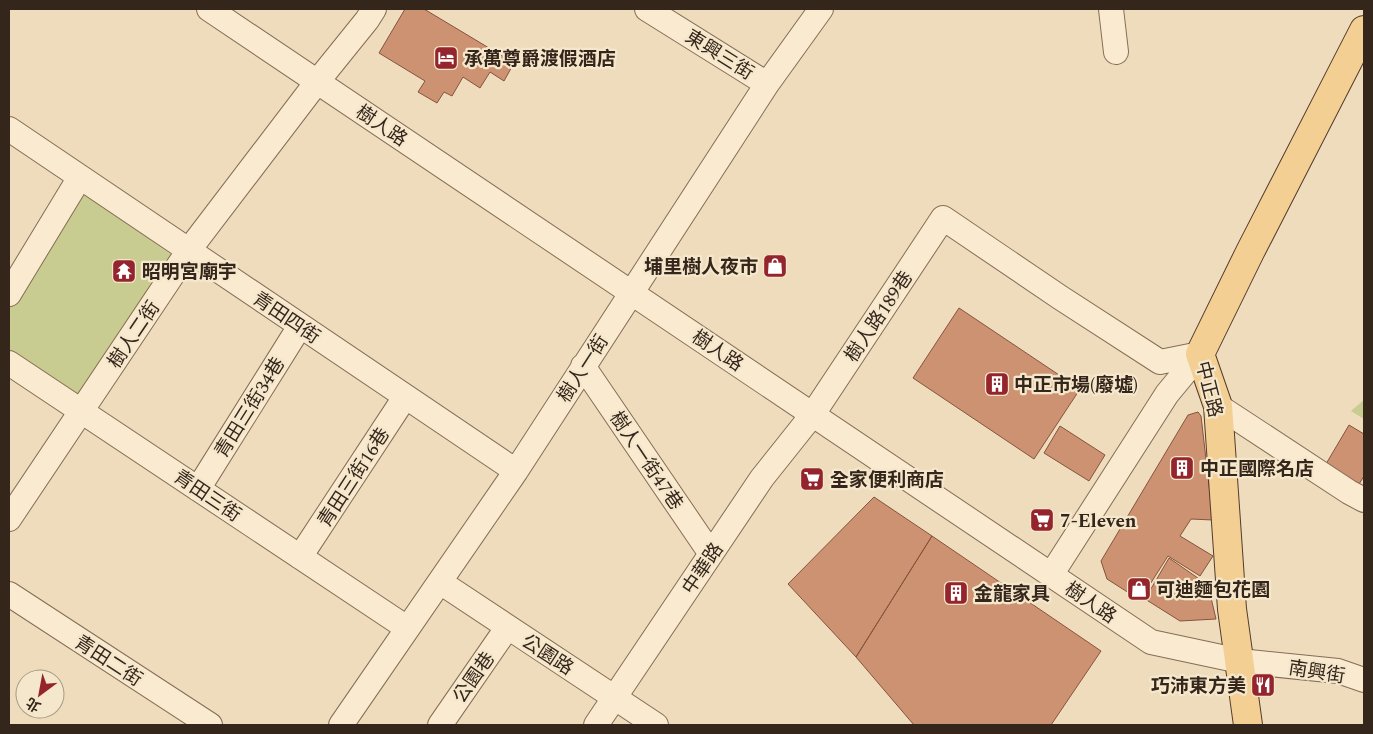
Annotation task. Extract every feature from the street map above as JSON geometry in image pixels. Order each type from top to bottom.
[{"type":"main road","name":"中正路","points":[[1248,725],[1232,609],[1218,406],[1200,354],[1364,30]]},
{"type":"street","name":"樹人路","points":[[209,9],[1151,642],[1240,661]]},
{"type":"street","name":"樹人二街","points":[[9,519],[189,250],[374,9]]},
{"type":"street","name":"東興三街","points":[[647,9],[767,84]]},
{"type":"street","name":"樹人一街","points":[[342,725],[516,471],[767,84],[821,9]]},
{"type":"street","points":[[1111,9],[1116,52]]},
{"type":"street","name":"青田四街","points":[[9,129],[516,471]]},
{"type":"street","points":[[9,294],[80,177]]},
{"type":"street","name":"樹人路189巷","points":[[812,414],[943,218],[1160,362],[1200,354]]},
{"type":"street","name":"青田三街34巷","points":[[198,489],[300,326]]},
{"type":"street","points":[[1051,575],[1166,394],[1200,354]]},
{"type":"street","name":"青田三街","points":[[9,363],[407,628]]},
{"type":"street","name":"樹人一街47巷","points":[[583,366],[712,554]]},
{"type":"street","name":"青田三街16巷","points":[[300,557],[405,397]]},
{"type":"street","points":[[1218,406],[1364,500]]},
{"type":"street","name":"中華路","points":[[596,725],[762,478],[812,414]]},
{"type":"street","name":"公園路","points":[[440,582],[656,725]]},
{"type":"street","name":"青田二街","points":[[9,594],[210,725]]},
{"type":"street","name":"公園巷","points":[[440,725],[507,628]]},
{"type":"street","name":"南興街","points":[[1240,661],[1338,671],[1364,680]]},
{"type":"green space","points":[[80,190],[176,258],[81,398],[9,351],[9,308]]},
{"type":"green space","points":[[1364,400],[1364,419],[1351,411]]},
{"type":"building","name":"承萬尊爵渡假酒店","points":[[405,9],[424,9],[514,63],[504,81],[490,72],[480,88],[463,77],[452,96],[444,92],[437,103],[418,92],[425,81],[379,53]]},
{"type":"building","name":"中正市場(廢墟)","points":[[959,308],[1080,389],[1034,459],[913,378]]},
{"type":"building","name":"中正國際名店","points":[[1198,412],[1201,416],[1213,520],[1191,519],[1180,536],[1213,556],[1200,576],[1168,556],[1140,600],[1107,579],[1101,561],[1188,415]]},
{"type":"building","points":[[1349,425],[1364,434],[1364,476],[1356,489],[1323,469]]},
{"type":"building","name":"中正市場(廢墟)","points":[[1060,426],[1105,455],[1089,481],[1044,453]]},
{"type":"building","points":[[874,497],[932,536],[856,657],[788,584]]},
{"type":"building","name":"金龍家具","points":[[932,536],[1101,651],[1051,725],[914,725],[856,657]]},
{"type":"building","points":[[1169,558],[1208,585],[1216,619],[1180,621],[1145,599]]},
{"type":"place","name":"承萬尊爵渡假酒店","points":[[446,58]]},
{"type":"place","name":"埔里樹人夜市","points":[[775,266]]},
{"type":"place","name":"昭明宮廟宇","points":[[124,271]]},
{"type":"place","name":"中正市場(廢墟)","points":[[997,384]]},
{"type":"place","name":"中正國際名店","points":[[1182,468]]},
{"type":"place","name":"全家便利商店","points":[[812,479]]},
{"type":"place","name":"7-Eleven","points":[[1042,520]]},
{"type":"place","name":"可迪麵包花園","points":[[1139,589]]},
{"type":"place","name":"金龍家具","points":[[956,593]]},
{"type":"place","name":"巧沛東方美","points":[[1263,685]]}]
